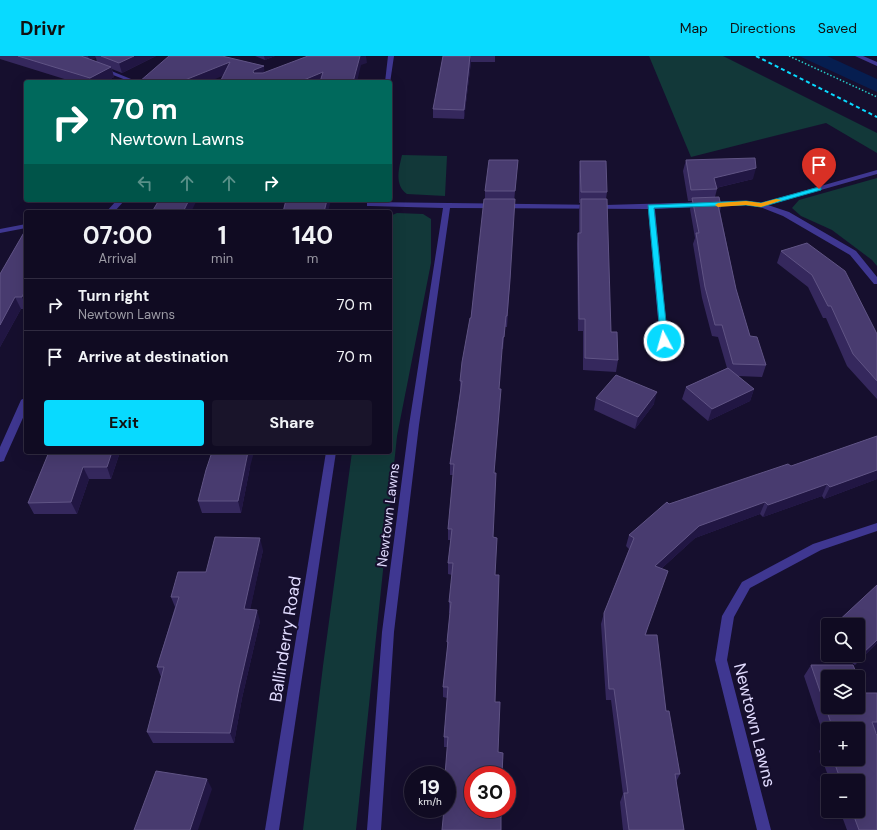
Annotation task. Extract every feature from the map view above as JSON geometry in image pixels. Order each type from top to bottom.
[{"type":"street","points":[[388,80],[391,56]]},
{"type":"street","points":[[858,56],[877,64]]},
{"type":"street","points":[[95,66],[128,79]]},
{"type":"street","points":[[761,205],[877,172]]},
{"type":"street","points":[[112,210],[119,202]]},
{"type":"street","points":[[370,202],[447,205],[651,207],[746,203],[761,205],[786,214],[853,253],[877,282]]},
{"type":"street","name":"Newtown Lawns","points":[[374,830],[388,632],[414,425],[447,205]]},
{"type":"street","points":[[651,207],[664,341]]},
{"type":"street","points":[[0,231],[24,226]]},
{"type":"street","points":[[0,458],[24,404]]},
{"type":"street","name":"Ballinderry Road","points":[[272,830],[331,454]]},
{"type":"street","name":"Newtown Lawns","points":[[764,830],[721,660],[728,616],[746,585],[817,547],[877,527]]},
{"type":"path","points":[[789,56],[877,97]]},
{"type":"green space","points":[[649,56],[723,56],[877,133],[877,153],[826,123],[691,157]]},
{"type":"green space","points":[[402,155],[447,156],[445,196],[407,194],[400,186],[398,176]]},
{"type":"green space","points":[[877,178],[877,266],[872,260],[832,230],[801,216],[792,208],[799,200]]},
{"type":"green space","points":[[397,213],[423,214],[431,219],[431,263],[397,436],[356,830],[303,830],[323,666],[352,454],[392,454],[392,215]]},
{"type":"water","points":[[799,56],[827,56],[877,79],[877,92]]},
{"type":"building","points":[[18,56],[81,56],[111,67],[90,78]]},
{"type":"building","points":[[101,56],[134,56],[119,63]]},
{"type":"building","points":[[169,56],[222,56],[264,66],[254,70],[253,72],[263,73],[308,56],[360,56],[354,80],[321,80],[323,72],[304,80],[221,80],[230,62],[185,80],[141,80]]},
{"type":"building","points":[[443,56],[470,56],[464,110],[433,109]]},
{"type":"building","points":[[755,158],[756,168],[714,178],[717,189],[691,190],[686,160]]},
{"type":"building","points":[[489,160],[518,160],[515,191],[485,191]]},
{"type":"building","points":[[580,161],[606,161],[607,192],[581,192]]},
{"type":"building","points":[[719,197],[721,206],[718,205],[736,289],[750,336],[757,337],[766,365],[733,364],[722,325],[715,325],[705,287],[696,233],[699,233],[692,198]]},
{"type":"building","points":[[484,199],[515,199],[507,316],[503,337],[499,389],[501,389],[494,473],[496,473],[493,537],[497,538],[495,575],[499,575],[495,702],[500,702],[498,752],[503,753],[502,766],[464,766],[464,818],[501,818],[501,830],[442,830],[443,818],[456,818],[456,766],[446,766],[448,737],[444,737],[448,687],[443,687],[448,642],[451,602],[449,602],[453,563],[448,563],[452,529],[448,529],[454,464],[450,464],[462,381],[460,381],[462,362],[471,318]]},
{"type":"building","points":[[581,199],[607,199],[611,332],[617,332],[618,360],[585,358],[585,319],[579,319],[578,233],[581,233]]},
{"type":"building","points":[[158,202],[188,202],[184,210],[153,210]]},
{"type":"building","points":[[286,202],[326,202],[324,210],[284,210]]},
{"type":"building","points":[[24,232],[24,292],[22,297],[15,297],[0,325],[0,274]]},
{"type":"building","points":[[807,243],[845,271],[877,334],[877,381],[853,354],[831,306],[828,306],[812,275],[781,251]]},
{"type":"building","points":[[728,368],[754,389],[712,409],[686,387]]},
{"type":"building","points":[[616,375],[657,392],[638,417],[596,398]]},
{"type":"building","points":[[877,436],[877,470],[830,487],[827,484],[768,505],[765,502],[699,526],[655,566],[668,571],[645,635],[657,635],[666,711],[669,711],[680,774],[675,774],[684,830],[629,830],[624,793],[628,793],[614,689],[609,689],[604,613],[634,538],[629,535],[667,502],[669,504],[788,464],[791,466]]},
{"type":"building","points":[[48,454],[111,454],[107,467],[83,467],[71,502],[28,503]]},
{"type":"building","points":[[211,454],[248,454],[238,501],[198,501]]},
{"type":"building","points":[[215,537],[260,538],[244,609],[257,610],[230,733],[147,732],[164,667],[157,667],[179,597],[171,597],[178,572],[206,572]]},
{"type":"building","points":[[877,585],[877,640],[865,651],[865,618],[842,618]]},
{"type":"building","points":[[811,665],[853,665],[855,670],[821,670],[821,694]]},
{"type":"building","points":[[865,693],[877,693],[877,722],[872,722],[877,736],[877,830],[859,830],[855,818],[865,818],[865,774],[838,774],[836,766],[865,766],[865,722],[831,722],[828,714],[865,714]]},
{"type":"building","points":[[156,771],[207,779],[190,830],[134,830]]},
{"type":"railway","points":[[756,56],[877,117]]},
{"type":"slow traffic","points":[[718,205],[746,203],[761,205],[778,200]]},
{"type":"route","points":[[664,341],[651,207],[708,206],[746,203],[761,205],[819,189]]}]
